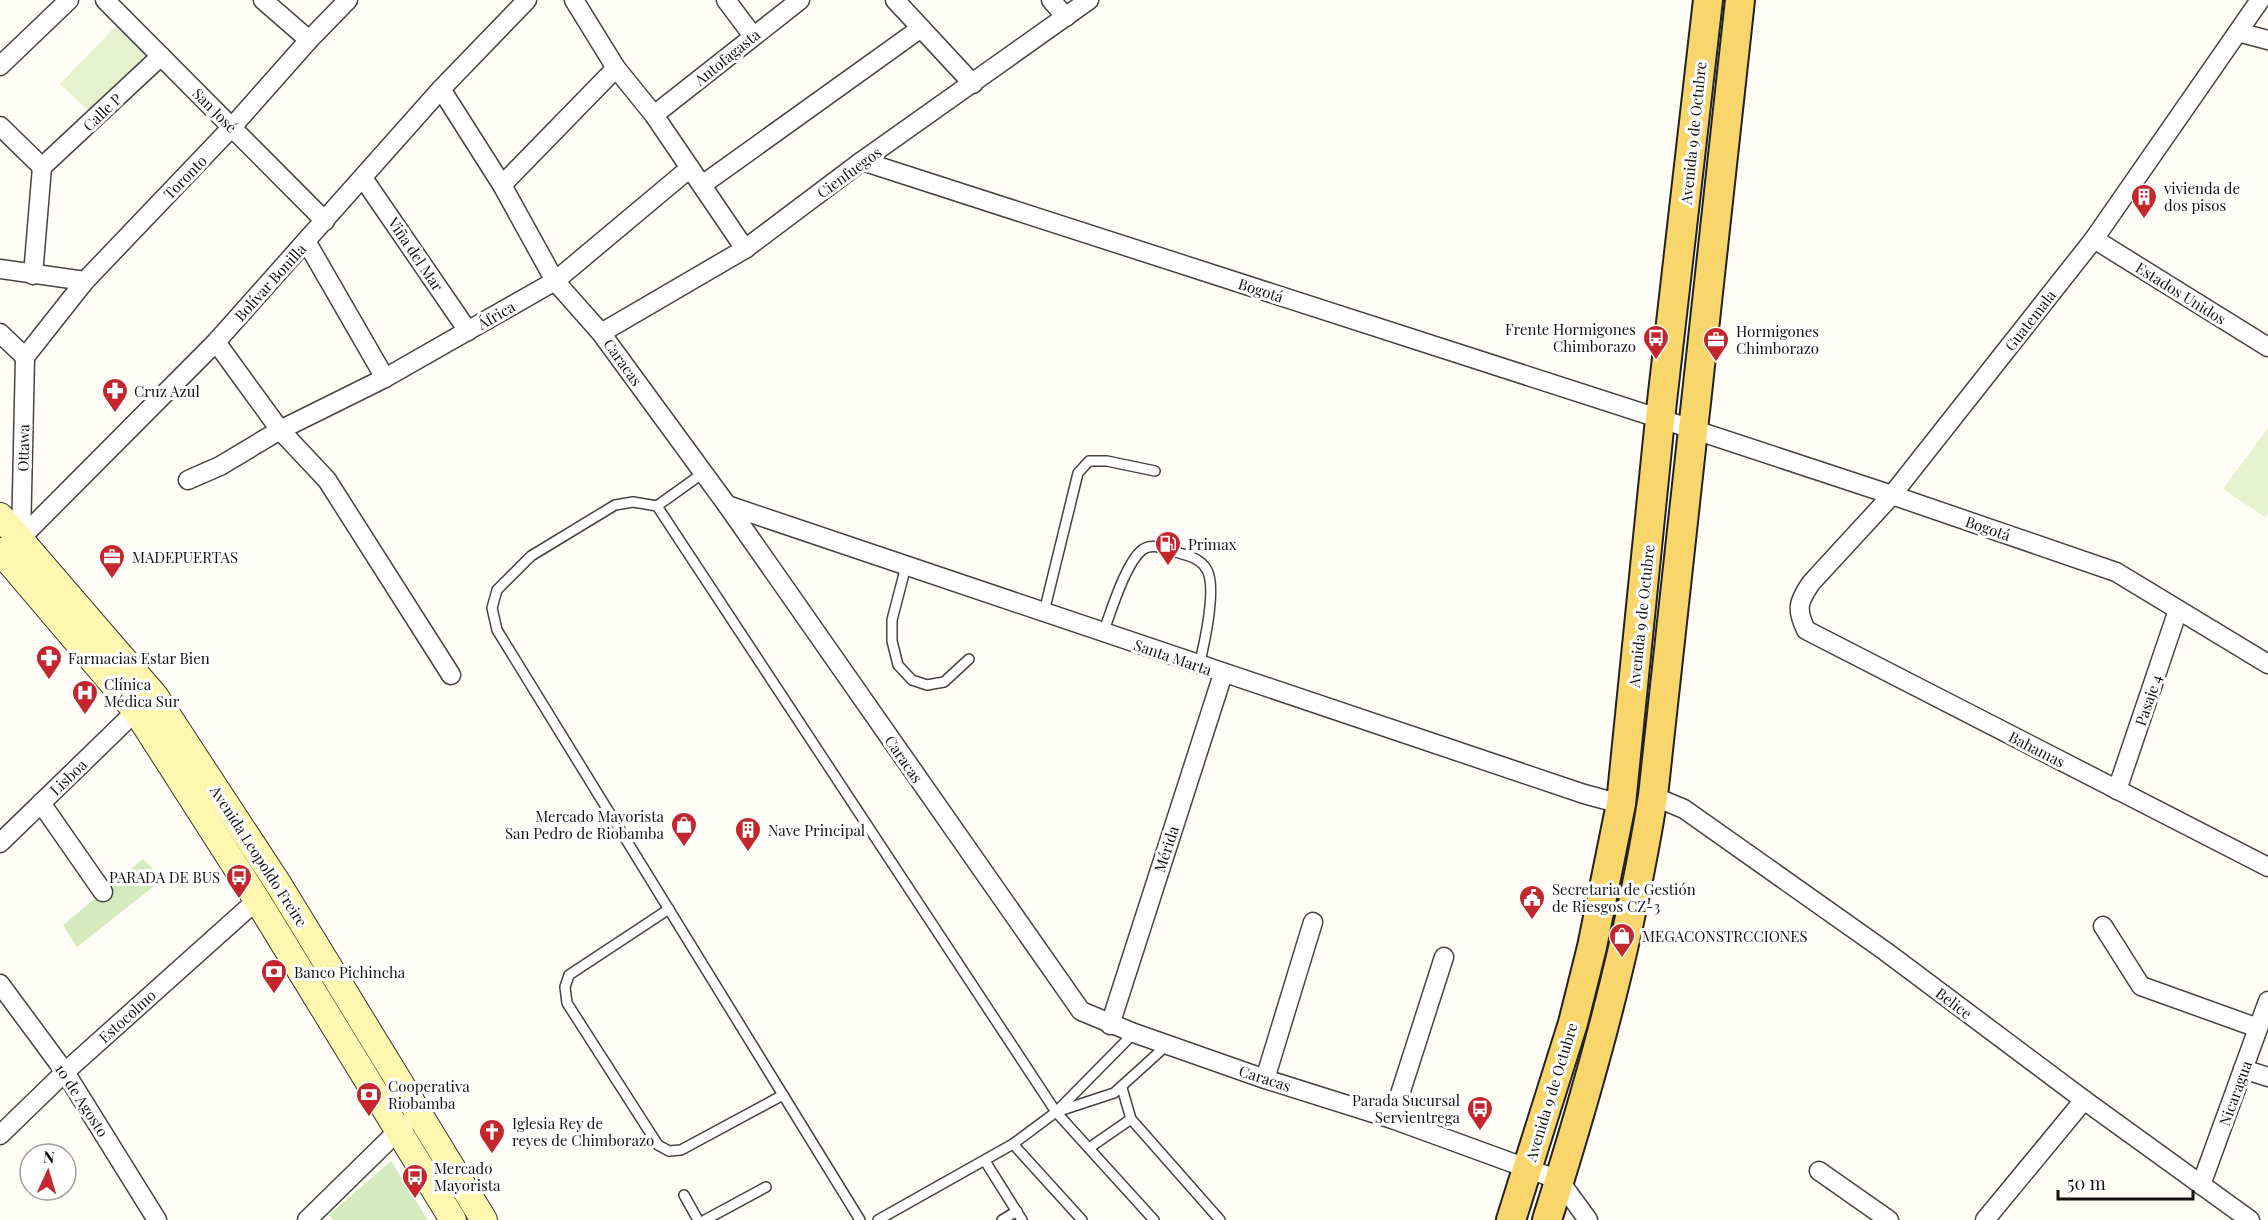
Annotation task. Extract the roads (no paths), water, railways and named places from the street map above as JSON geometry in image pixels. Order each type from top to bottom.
[{"type":"main road","name":"Avenida 9 de Octubre","points":[[1511,1220],[1573,1023],[1592,947],[1621,804],[1660,419],[1708,0]]},
{"type":"main road","name":"Avenida 9 de Octubre","points":[[1547,1220],[1604,1030],[1620,966],[1640,874],[1653,796],[1740,0]]},
{"type":"main road","name":"Avenida Leopoldo Freire","points":[[0,516],[6,551],[136,711],[257,900],[453,1220]]},
{"type":"main road","name":"Avenida Leopoldo Freire","points":[[6,551],[155,696],[279,885],[484,1220]]},
{"type":"street","points":[[0,66],[69,0]]},
{"type":"street","name":"San José","points":[[105,0],[325,221]]},
{"type":"street","points":[[263,0],[309,39]]},
{"type":"street","name":"Toronto","points":[[25,357],[85,281],[232,127],[309,39],[348,0]]},
{"type":"street","name":"Bolívar Bonilla","points":[[6,551],[216,342],[441,89],[527,0]]},
{"type":"street","points":[[574,0],[616,68],[654,115],[745,249]]},
{"type":"street","points":[[726,0],[753,36]]},
{"type":"street","name":"Antofagasta","points":[[654,115],[800,0]]},
{"type":"street","points":[[895,0],[973,84]]},
{"type":"street","points":[[1051,0],[1066,17]]},
{"type":"street","name":"Cienfuegos","points":[[602,333],[745,249],[862,162],[1089,0]]},
{"type":"street","name":"Guatemala","points":[[1806,630],[1799,615],[1800,598],[1892,495],[2094,239],[2260,0]]},
{"type":"street","points":[[702,185],[921,28]]},
{"type":"street","points":[[2238,32],[2268,40]]},
{"type":"street","name":"Calle P","points":[[42,167],[161,56]]},
{"type":"street","points":[[502,185],[616,68]]},
{"type":"street","name":"Caracas","points":[[441,89],[502,185],[555,281],[602,333],[727,506],[1081,1011],[1110,1025],[1265,1079],[1392,1119],[1559,1179]]},
{"type":"street","points":[[0,126],[42,167],[33,274]]},
{"type":"street","name":"Bogotá","points":[[862,162],[1692,429],[2116,572],[2268,664]]},
{"type":"street","name":"África","points":[[188,480],[220,465],[280,430],[385,378],[555,281],[690,168]]},
{"type":"street","name":"Viña del Mar","points":[[363,178],[468,331]]},
{"type":"street","name":"Estados Unidos","points":[[2094,239],[2268,347]]},
{"type":"street","points":[[306,241],[385,378]]},
{"type":"street","points":[[0,269],[85,281]]},
{"type":"street","points":[[0,333],[25,357]]},
{"type":"street","points":[[216,342],[280,430],[327,480],[451,675]]},
{"type":"street","name":"Ottawa","points":[[6,551],[25,357]]},
{"type":"street","name":"Santa Marta","points":[[727,506],[1223,674],[1584,794],[1621,804]]},
{"type":"street","name":"Pasaje 4","points":[[2117,790],[2178,610]]},
{"type":"street","name":"Bahamas","points":[[1806,630],[2268,867]]},
{"type":"street","name":"Mérida","points":[[1110,1025],[1223,674]]},
{"type":"street","name":"Lisboa","points":[[0,843],[136,711]]},
{"type":"street","name":"Belice","points":[[1653,796],[1684,809],[1885,951],[2084,1100],[2250,1220]]},
{"type":"street","points":[[41,803],[103,892]]},
{"type":"street","name":"Estocolmo","points":[[0,1135],[65,1072],[257,900]]},
{"type":"street","points":[[1265,1079],[1313,922]]},
{"type":"street","points":[[2103,926],[2141,986],[2258,1028]]},
{"type":"street","points":[[1392,1119],[1444,957]]},
{"type":"street","name":"10 de Agosto","points":[[0,984],[65,1072],[157,1220]]},
{"type":"street","name":"Nicaragua","points":[[2201,1185],[2268,1001]]},
{"type":"street","points":[[2243,1069],[2268,1077]]},
{"type":"street","points":[[1985,1220],[2084,1100]]},
{"type":"street","points":[[313,1218],[398,1129],[419,1114]]},
{"type":"street","points":[[1819,1171],[1889,1220]]},
{"type":"street","points":[[1559,1179],[1588,1220]]},
{"type":"lane","points":[[1044,612],[1078,473],[1089,461],[1107,461],[1155,471]]},
{"type":"lane","points":[[703,473],[657,506],[633,502],[615,505],[531,556],[497,590],[492,608],[497,630],[860,1220]]},
{"type":"lane","points":[[657,506],[1056,1112],[1154,1220]]},
{"type":"lane","points":[[1103,633],[1132,560],[1143,548],[1154,546],[1195,558],[1208,571],[1210,591],[1208,628],[1199,666]]},
{"type":"lane","points":[[906,566],[892,620],[891,640],[898,665],[912,680],[927,685],[944,682],[969,659]]},
{"type":"lane","points":[[669,909],[569,975],[565,987],[567,1003],[658,1145],[669,1151],[681,1150],[783,1095]]},
{"type":"lane","points":[[878,1220],[1013,1144],[1056,1112],[1134,1033]]},
{"type":"lane","points":[[1056,1112],[1114,1094],[1167,1045]]},
{"type":"lane","points":[[1122,1088],[1131,1119],[1220,1220]]},
{"type":"lane","points":[[1089,1148],[1131,1119]]},
{"type":"lane","points":[[1013,1144],[1082,1220]]},
{"type":"lane","points":[[985,1161],[1020,1216],[1002,1220]]},
{"type":"lane","points":[[705,1220],[766,1187]]},
{"type":"lane","points":[[684,1195],[698,1220]]},
{"type":"place","name":"vivienda de dos pisos","points":[[2144,220]]},
{"type":"place","name":"Frente Hormigones Chimborazo","points":[[1656,361]]},
{"type":"place","name":"Hormigones Chimborazo","points":[[1716,363]]},
{"type":"place","name":"Cruz Azul","points":[[115,414]]},
{"type":"place","name":"Primax","points":[[1168,567]]},
{"type":"place","name":"MADEPUERTAS","points":[[112,580]]},
{"type":"place","name":"Farmacias Estar Bien","points":[[49,681]]},
{"type":"place","name":"Clínica Médica Sur","points":[[85,716]]},
{"type":"place","name":"Mercado Mayorista San Pedro de Riobamba","points":[[684,848]]},
{"type":"place","name":"Nave Principal","points":[[748,853]]},
{"type":"place","name":"PARADA DE BUS","points":[[239,900]]},
{"type":"place","name":"Secretaria de Gestión de Riesgos CZ-3","points":[[1532,921]]},
{"type":"place","name":"MEGACONSTRCCIONES","points":[[1622,959]]},
{"type":"place","name":"Banco Pichincha","points":[[274,995]]},
{"type":"place","name":"Cooperativa Riobamba","points":[[369,1118]]},
{"type":"place","name":"Parada Sucursal Servientrega","points":[[1480,1132]]},
{"type":"place","name":"Iglesia Rey de reyes de Chimborazo","points":[[492,1155]]},
{"type":"place","name":"Mercado Mayorista","points":[[415,1200]]}]
